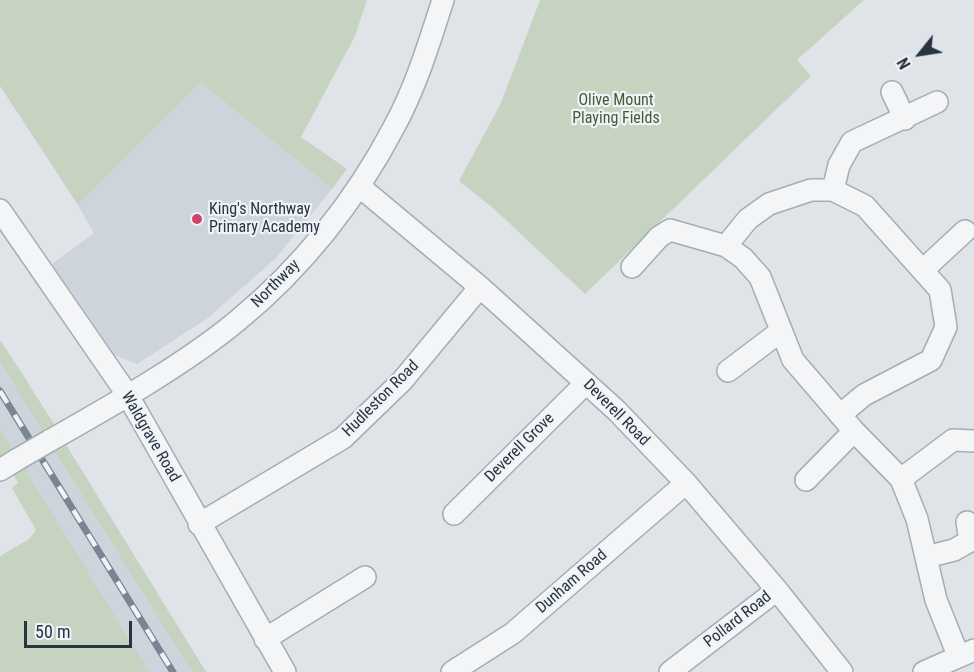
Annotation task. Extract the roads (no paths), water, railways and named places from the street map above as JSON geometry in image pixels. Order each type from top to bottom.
[{"type":"street","name":"Northway","points":[[0,470],[127,394],[237,321],[285,277],[325,233],[358,186],[399,118],[419,72],[443,0]]},
{"type":"street","points":[[892,92],[905,119]]},
{"type":"street","points":[[833,190],[839,165],[852,142],[938,102]]},
{"type":"street","name":"Deverell Road","points":[[358,186],[480,287],[586,383],[686,483],[777,590],[842,672]]},
{"type":"street","points":[[726,246],[748,219],[769,204],[812,190],[833,190],[865,206],[940,290],[946,327],[940,345],[931,360],[864,395],[840,415]]},
{"type":"street","name":"Waldgrave Road","points":[[0,210],[127,394],[285,672]]},
{"type":"street","points":[[643,262],[659,237],[670,230],[726,246],[743,258],[760,277],[793,360],[854,431],[901,479],[917,519],[936,600],[966,652],[924,672]]},
{"type":"street","points":[[923,270],[963,230]]},
{"type":"street","name":"Hudleston Road","points":[[199,524],[343,438],[402,381],[480,287]]},
{"type":"street","points":[[728,371],[781,331]]},
{"type":"street","name":"Deverell Grove","points":[[454,514],[586,383]]},
{"type":"street","points":[[806,480],[854,431]]},
{"type":"street","points":[[901,479],[953,440],[974,441]]},
{"type":"street","name":"Dunham Road","points":[[453,672],[513,633],[686,483]]},
{"type":"street","points":[[926,557],[954,550],[970,535]]},
{"type":"street","points":[[265,639],[365,577]]},
{"type":"street","name":"Pollard Road","points":[[670,672],[777,590]]},
{"type":"railway","points":[[0,391],[173,672]]},
{"type":"place","name":"King's Northway Primary Academy","points":[[197,219]]},
{"type":"park label","name":"Olive Mount Playing Fields","points":[[616,110]]}]
